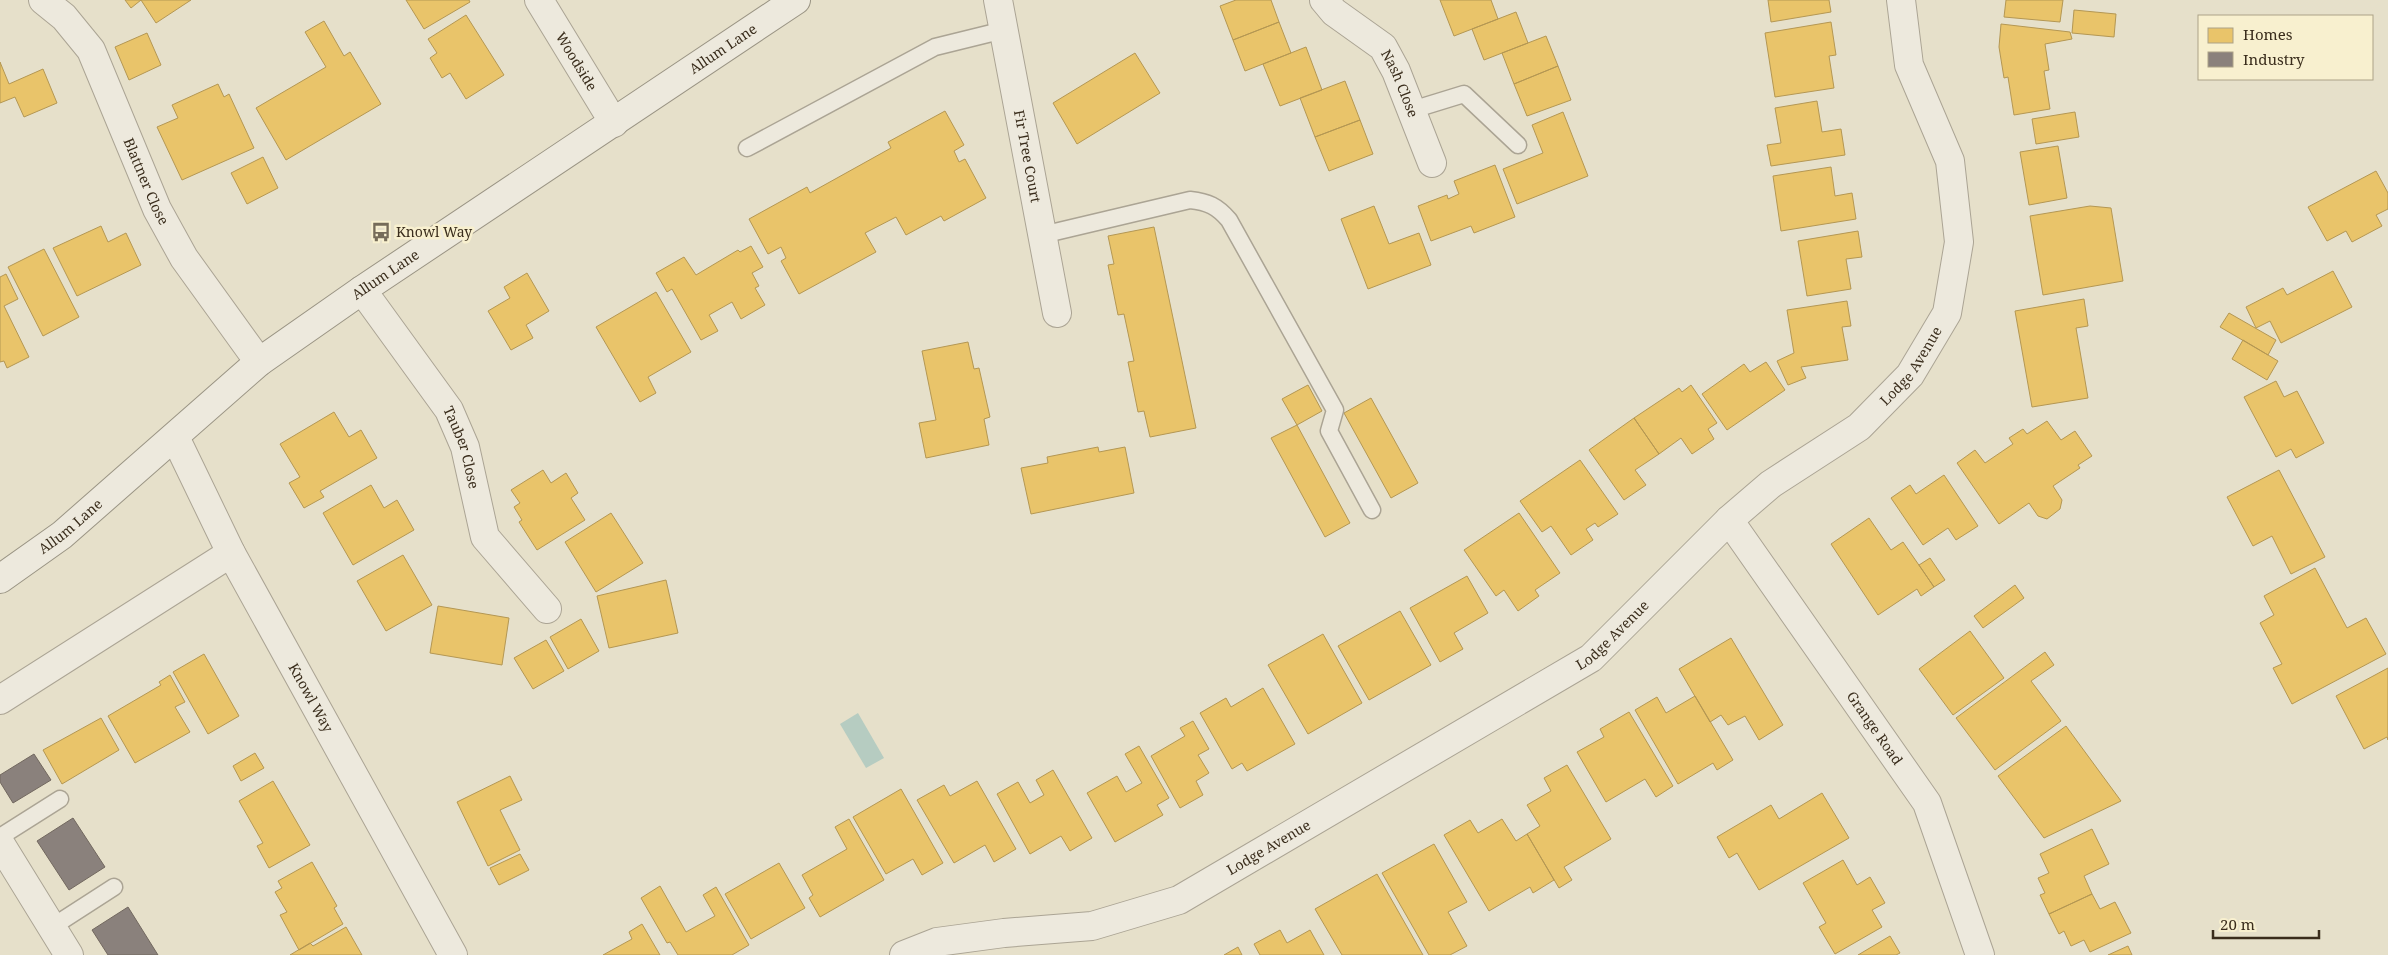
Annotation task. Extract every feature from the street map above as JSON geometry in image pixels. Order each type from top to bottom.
[{"type":"street","name":"Blattner Close","points":[[43,0],[64,17],[91,50],[157,209],[184,258],[259,362]]},
{"type":"street","name":"Woodside","points":[[539,0],[614,124]]},
{"type":"street","name":"Allum Lane","points":[[0,579],[62,535],[259,362],[362,290],[614,124],[796,0]]},
{"type":"street","name":"Fir Tree Court","points":[[998,0],[1057,313]]},
{"type":"street","name":"Nash Close","points":[[1324,0],[1334,12],[1383,47],[1396,71],[1432,163]]},
{"type":"street","name":"Lodge Avenue","points":[[904,955],[936,942],[1004,933],[1092,926],[1179,900],[1591,658],[1729,520],[1771,484],[1859,427],[1910,375],[1947,313],[1959,242],[1950,161],[1909,65],[1901,0]]},
{"type":"street","name":"Tauber Close","points":[[362,290],[449,410],[465,447],[485,537],[547,609]]},
{"type":"street","name":"Knowl Way","points":[[175,437],[231,553],[453,955]]},
{"type":"street","name":"Grange Road","points":[[1729,520],[1927,802],[1980,955]]},
{"type":"street","points":[[0,700],[231,553]]},
{"type":"street","points":[[0,844],[69,955]]},
{"type":"lane","points":[[747,148],[935,47],[1004,30]]},
{"type":"lane","points":[[1412,110],[1464,94],[1518,146]]},
{"type":"lane","points":[[1042,234],[1190,200],[1205,201],[1219,208],[1229,220],[1335,410],[1329,431],[1372,510]]},
{"type":"lane","points":[[0,837],[60,799]]},
{"type":"lane","points":[[52,927],[114,888]]},
{"type":"shaded area","points":[[858,713],[884,758],[866,768],[840,724]]},
{"type":"building: Homes","points":[[125,0],[141,0],[131,8]]},
{"type":"building: Homes","points":[[141,0],[191,0],[156,23]]},
{"type":"building: Homes","points":[[406,0],[469,0],[470,2],[424,29]]},
{"type":"building: Homes","points":[[1236,0],[1271,0],[1279,22],[1233,40],[1220,6]]},
{"type":"building: Homes","points":[[1440,0],[1491,0],[1498,19],[1454,36]]},
{"type":"building: Homes","points":[[1768,0],[1829,0],[1831,12],[1771,22]]},
{"type":"building: Homes","points":[[2006,0],[2063,0],[2060,22],[2004,17]]},
{"type":"building: Homes","points":[[2074,10],[2116,14],[2114,37],[2072,33]]},
{"type":"building: Homes","points":[[1516,12],[1528,43],[1484,60],[1472,29]]},
{"type":"building: Homes","points":[[466,15],[504,75],[466,99],[450,73],[442,78],[430,58],[437,53],[428,39]]},
{"type":"building: Homes","points":[[324,21],[344,56],[350,52],[381,104],[286,160],[256,108],[326,67],[305,32]]},
{"type":"building: Homes","points":[[1279,22],[1291,53],[1245,71],[1233,40]]},
{"type":"building: Homes","points":[[1831,22],[1836,55],[1829,56],[1834,88],[1775,97],[1765,33]]},
{"type":"building: Homes","points":[[2001,24],[2070,32],[2072,39],[2045,44],[2049,70],[2044,71],[2050,109],[2014,115],[2008,77],[2004,78],[1999,47]]},
{"type":"building: Homes","points":[[147,33],[161,65],[129,80],[115,47]]},
{"type":"building: Homes","points":[[1546,36],[1558,66],[1514,84],[1502,53]]},
{"type":"building: Homes","points":[[1306,47],[1322,90],[1280,106],[1263,64]]},
{"type":"building: Homes","points":[[1135,53],[1160,93],[1077,144],[1053,103]]},
{"type":"building: Homes","points":[[0,62],[9,84],[43,69],[57,103],[24,117],[15,97],[0,103]]},
{"type":"building: Homes","points":[[1558,66],[1571,100],[1527,116],[1514,84]]},
{"type":"building: Homes","points":[[1345,81],[1360,120],[1315,137],[1300,98]]},
{"type":"building: Homes","points":[[218,84],[224,97],[229,94],[254,148],[182,180],[157,127],[178,118],[172,105]]},
{"type":"building: Homes","points":[[1817,101],[1822,132],[1841,129],[1845,155],[1771,166],[1767,145],[1781,143],[1775,108]]},
{"type":"building: Homes","points":[[945,111],[964,145],[954,151],[959,162],[965,159],[986,198],[944,221],[941,216],[906,235],[896,217],[865,233],[876,252],[799,294],[781,261],[786,258],[781,247],[768,254],[749,219],[807,187],[810,193],[891,148],[888,142]]},
{"type":"building: Homes","points":[[1563,112],[1588,176],[1517,204],[1503,169],[1543,153],[1532,125]]},
{"type":"building: Homes","points":[[2075,112],[2079,137],[2036,144],[2032,119]]},
{"type":"building: Homes","points":[[1360,120],[1373,154],[1329,171],[1315,137]]},
{"type":"building: Homes","points":[[2058,146],[2067,198],[2029,205],[2020,152]]},
{"type":"building: Homes","points":[[263,157],[278,188],[247,204],[231,173]]},
{"type":"building: Homes","points":[[1495,165],[1515,217],[1474,233],[1471,226],[1431,241],[1418,206],[1447,195],[1448,199],[1459,194],[1454,181]]},
{"type":"building: Homes","points":[[1831,167],[1835,196],[1852,193],[1856,219],[1781,231],[1773,176]]},
{"type":"building: Homes","points":[[2376,171],[2388,193],[2388,209],[2376,215],[2382,226],[2352,242],[2346,231],[2327,241],[2308,207]]},
{"type":"building: Homes","points":[[1374,206],[1389,244],[1419,233],[1431,265],[1368,289],[1341,219]]},
{"type":"building: Homes","points":[[2090,206],[2111,208],[2123,281],[2043,295],[2030,216]]},
{"type":"building: Homes","points":[[101,226],[108,242],[126,233],[141,265],[77,296],[53,248]]},
{"type":"building: Homes","points":[[1154,227],[1196,428],[1150,437],[1144,411],[1138,412],[1128,362],[1134,361],[1124,314],[1118,315],[1108,265],[1114,264],[1108,236]]},
{"type":"building: Homes","points":[[1858,231],[1862,257],[1846,259],[1851,289],[1807,296],[1798,241]]},
{"type":"building: Homes","points":[[751,246],[763,267],[752,273],[759,286],[755,288],[765,305],[741,319],[732,302],[709,315],[718,331],[701,340],[672,289],[667,292],[656,273],[684,257],[696,275],[738,250],[740,252]]},
{"type":"building: Homes","points":[[44,249],[79,317],[43,336],[8,267]]},
{"type":"building: Homes","points":[[2333,271],[2352,307],[2281,343],[2270,321],[2256,328],[2246,307],[2283,288],[2287,295]]},
{"type":"building: Homes","points":[[527,273],[549,311],[526,325],[533,338],[511,350],[488,311],[510,298],[504,287]]},
{"type":"building: Homes","points":[[6,274],[18,299],[4,306],[29,357],[7,368],[4,361],[0,362],[0,277]]},
{"type":"building: Homes","points":[[656,292],[691,352],[648,377],[656,393],[640,402],[596,327]]},
{"type":"building: Homes","points":[[2084,299],[2088,326],[2076,328],[2088,398],[2032,407],[2015,311]]},
{"type":"building: Homes","points":[[1847,301],[1851,326],[1842,327],[1848,360],[1801,367],[1806,378],[1788,385],[1777,361],[1794,353],[1787,310]]},
{"type":"building: Homes","points":[[2229,313],[2276,340],[2268,355],[2220,327]]},
{"type":"building: Homes","points":[[2243,340],[2278,361],[2267,380],[2232,359]]},
{"type":"building: Homes","points":[[968,342],[974,369],[979,368],[990,417],[984,419],[989,445],[926,458],[919,423],[936,420],[922,351]]},
{"type":"building: Homes","points":[[1766,362],[1785,390],[1727,430],[1702,394],[1744,364],[1750,372]]},
{"type":"building: Homes","points":[[2276,381],[2284,397],[2297,391],[2324,443],[2296,458],[2291,449],[2276,457],[2244,397]]},
{"type":"building: Homes","points":[[1308,385],[1322,411],[1297,425],[1282,399]]},
{"type":"building: Homes","points":[[1691,385],[1717,423],[1708,429],[1714,439],[1692,454],[1681,438],[1659,454],[1634,418],[1679,388],[1682,392]]},
{"type":"building: Homes","points":[[1371,398],[1418,483],[1391,498],[1344,413]]},
{"type":"building: Homes","points":[[334,412],[349,437],[361,430],[377,458],[320,491],[324,497],[304,508],[289,483],[300,477],[280,444]]},
{"type":"building: Homes","points":[[1634,418],[1659,454],[1635,470],[1646,485],[1624,500],[1589,450]]},
{"type":"building: Homes","points":[[2047,421],[2061,440],[2075,431],[2092,456],[2078,465],[2080,468],[2053,486],[2062,500],[2060,509],[2047,519],[2038,516],[2029,503],[1999,524],[1957,463],[1975,450],[1985,463],[2013,444],[2009,438],[2023,429],[2027,434]]},
{"type":"building: Homes","points":[[1297,425],[1350,523],[1325,537],[1271,438]]},
{"type":"building: Homes","points":[[1098,447],[1099,452],[1125,447],[1134,493],[1031,514],[1021,468],[1048,463],[1047,457]]},
{"type":"building: Homes","points":[[1580,460],[1618,514],[1598,527],[1595,523],[1586,529],[1593,540],[1571,555],[1551,526],[1542,532],[1520,501]]},
{"type":"building: Homes","points":[[543,470],[551,483],[566,473],[578,493],[571,498],[585,520],[537,550],[519,522],[522,520],[514,507],[520,503],[511,490]]},
{"type":"building: Homes","points":[[2279,470],[2325,557],[2291,574],[2272,536],[2253,546],[2227,497]]},
{"type":"building: Homes","points":[[1944,475],[1978,526],[1956,540],[1948,528],[1923,545],[1891,498],[1910,485],[1916,494]]},
{"type":"building: Homes","points":[[371,485],[384,508],[397,500],[414,530],[353,565],[323,513]]},
{"type":"building: Homes","points":[[611,513],[643,563],[596,592],[565,542]]},
{"type":"building: Homes","points":[[1519,513],[1560,573],[1535,590],[1539,596],[1518,611],[1504,590],[1496,596],[1464,550]]},
{"type":"building: Homes","points":[[1869,518],[1891,550],[1903,542],[1934,587],[1921,596],[1917,589],[1878,615],[1831,544]]},
{"type":"building: Homes","points":[[403,555],[432,605],[386,631],[357,581]]},
{"type":"building: Homes","points":[[1930,558],[1945,580],[1934,587],[1919,565]]},
{"type":"building: Homes","points":[[2315,568],[2347,628],[2366,618],[2386,654],[2292,704],[2273,668],[2282,664],[2260,623],[2274,615],[2264,596]]},
{"type":"building: Homes","points":[[1467,576],[1488,613],[1454,633],[1463,649],[1440,662],[1410,608]]},
{"type":"building: Homes","points":[[666,580],[678,633],[609,648],[597,596]]},
{"type":"building: Homes","points":[[2015,585],[2024,598],[1983,628],[1974,616]]},
{"type":"building: Homes","points":[[438,606],[509,618],[502,665],[430,653]]},
{"type":"building: Homes","points":[[1400,611],[1431,665],[1369,700],[1338,646]]},
{"type":"building: Homes","points":[[581,619],[599,651],[568,669],[550,637]]},
{"type":"building: Homes","points":[[1970,631],[2004,678],[1953,715],[1919,669]]},
{"type":"building: Homes","points":[[1323,634],[1362,703],[1308,734],[1268,665]]},
{"type":"building: Homes","points":[[1731,638],[1783,725],[1759,740],[1745,716],[1728,725],[1721,715],[1710,722],[1679,669]]},
{"type":"building: Homes","points":[[546,640],[564,671],[533,689],[514,658]]},
{"type":"building: Homes","points":[[2045,652],[2054,665],[2031,681],[2061,721],[1995,770],[1956,718]]},
{"type":"building: Homes","points":[[204,654],[239,716],[208,734],[173,672]]},
{"type":"building: Homes","points":[[2388,668],[2388,740],[2387,737],[2364,749],[2336,696]]},
{"type":"building: Homes","points":[[170,675],[185,702],[175,707],[190,732],[135,763],[108,716],[161,685],[159,682]]},
{"type":"building: Homes","points":[[1263,688],[1295,744],[1247,771],[1242,763],[1232,769],[1200,713],[1226,698],[1231,707]]},
{"type":"building: Homes","points":[[1695,696],[1733,760],[1717,770],[1713,763],[1678,784],[1635,710],[1657,697],[1666,713]]},
{"type":"building: Homes","points":[[1629,712],[1673,786],[1656,797],[1645,779],[1606,802],[1577,752],[1604,737],[1600,729]]},
{"type":"building: Homes","points":[[101,718],[119,750],[62,784],[43,750]]},
{"type":"building: Homes","points":[[1193,721],[1209,749],[1198,755],[1209,773],[1196,781],[1203,795],[1180,808],[1151,756],[1185,736],[1180,728]]},
{"type":"building: Homes","points":[[2066,726],[2121,801],[2044,838],[1998,776]]},
{"type":"building: Homes","points":[[1139,746],[1169,798],[1157,805],[1163,815],[1115,842],[1087,793],[1117,776],[1126,792],[1142,783],[1125,754]]},
{"type":"building: Homes","points":[[255,753],[264,768],[241,781],[233,766]]},
{"type":"building: Homes","points":[[1567,765],[1611,839],[1564,867],[1572,880],[1559,888],[1527,834],[1540,826],[1527,805],[1551,791],[1544,778]]},
{"type":"building: Homes","points":[[1053,770],[1092,838],[1070,851],[1061,836],[1030,854],[997,794],[1018,782],[1030,803],[1044,795],[1036,780]]},
{"type":"building: Homes","points":[[510,776],[522,800],[500,810],[520,850],[488,866],[457,802]]},
{"type":"building: Homes","points":[[273,781],[310,845],[269,868],[257,846],[263,843],[239,801]]},
{"type":"building: Homes","points":[[977,781],[1016,849],[994,862],[985,845],[954,863],[917,800],[944,785],[950,796]]},
{"type":"building: Homes","points":[[901,789],[943,863],[922,875],[913,859],[886,874],[853,817]]},
{"type":"building: Homes","points":[[1822,793],[1849,838],[1759,890],[1737,853],[1729,858],[1717,837],[1771,805],[1779,819]]},
{"type":"building: Homes","points":[[849,819],[884,880],[820,917],[809,898],[813,895],[802,875],[847,849],[835,827]]},
{"type":"building: Homes","points":[[1502,819],[1516,841],[1527,834],[1554,880],[1533,893],[1530,887],[1489,911],[1444,835],[1470,820],[1478,833]]},
{"type":"building: Homes","points":[[2092,829],[2109,864],[2084,876],[2092,894],[2049,914],[2040,895],[2045,893],[2038,878],[2049,873],[2040,854]]},
{"type":"building: Homes","points":[[1434,844],[1467,902],[1448,912],[1467,946],[1450,955],[1429,955],[1382,873]]},
{"type":"building: Homes","points":[[520,854],[529,870],[499,885],[490,868]]},
{"type":"building: Homes","points":[[1843,860],[1857,885],[1870,877],[1885,903],[1872,910],[1882,927],[1835,954],[1819,927],[1826,923],[1803,883]]},
{"type":"building: Homes","points":[[312,862],[337,906],[334,908],[343,924],[299,950],[280,915],[287,912],[275,892],[282,888],[278,881]]},
{"type":"building: Homes","points":[[779,863],[805,908],[751,939],[725,894]]},
{"type":"building: Homes","points":[[1377,874],[1423,955],[1342,955],[1315,909]]},
{"type":"building: Homes","points":[[660,886],[686,932],[715,916],[703,895],[716,887],[749,945],[732,955],[678,955],[670,942],[667,943],[641,898]]},
{"type":"building: Homes","points":[[2092,894],[2100,909],[2115,902],[2131,933],[2090,952],[2084,940],[2071,946],[2064,931],[2059,934],[2049,914]]},
{"type":"building: Homes","points":[[642,924],[660,955],[603,955],[632,939],[629,932]]},
{"type":"building: Homes","points":[[346,927],[362,955],[290,955],[310,943],[313,946]]},
{"type":"building: Homes","points":[[1280,930],[1287,943],[1310,930],[1324,955],[1260,955],[1254,944]]},
{"type":"building: Homes","points":[[1890,936],[1900,953],[1896,955],[1858,955]]},
{"type":"building: Homes","points":[[2128,946],[2132,955],[2108,955]]},
{"type":"building: Homes","points":[[1238,947],[1242,955],[1224,955]]},
{"type":"building: Industry","points":[[34,754],[51,780],[13,803],[0,782],[0,775]]},
{"type":"building: Industry","points":[[73,818],[105,867],[69,890],[37,841]]},
{"type":"building: Industry","points":[[128,907],[158,955],[108,955],[92,930]]},
{"type":"place","name":"Knowl Way","points":[[381,232]]}]
